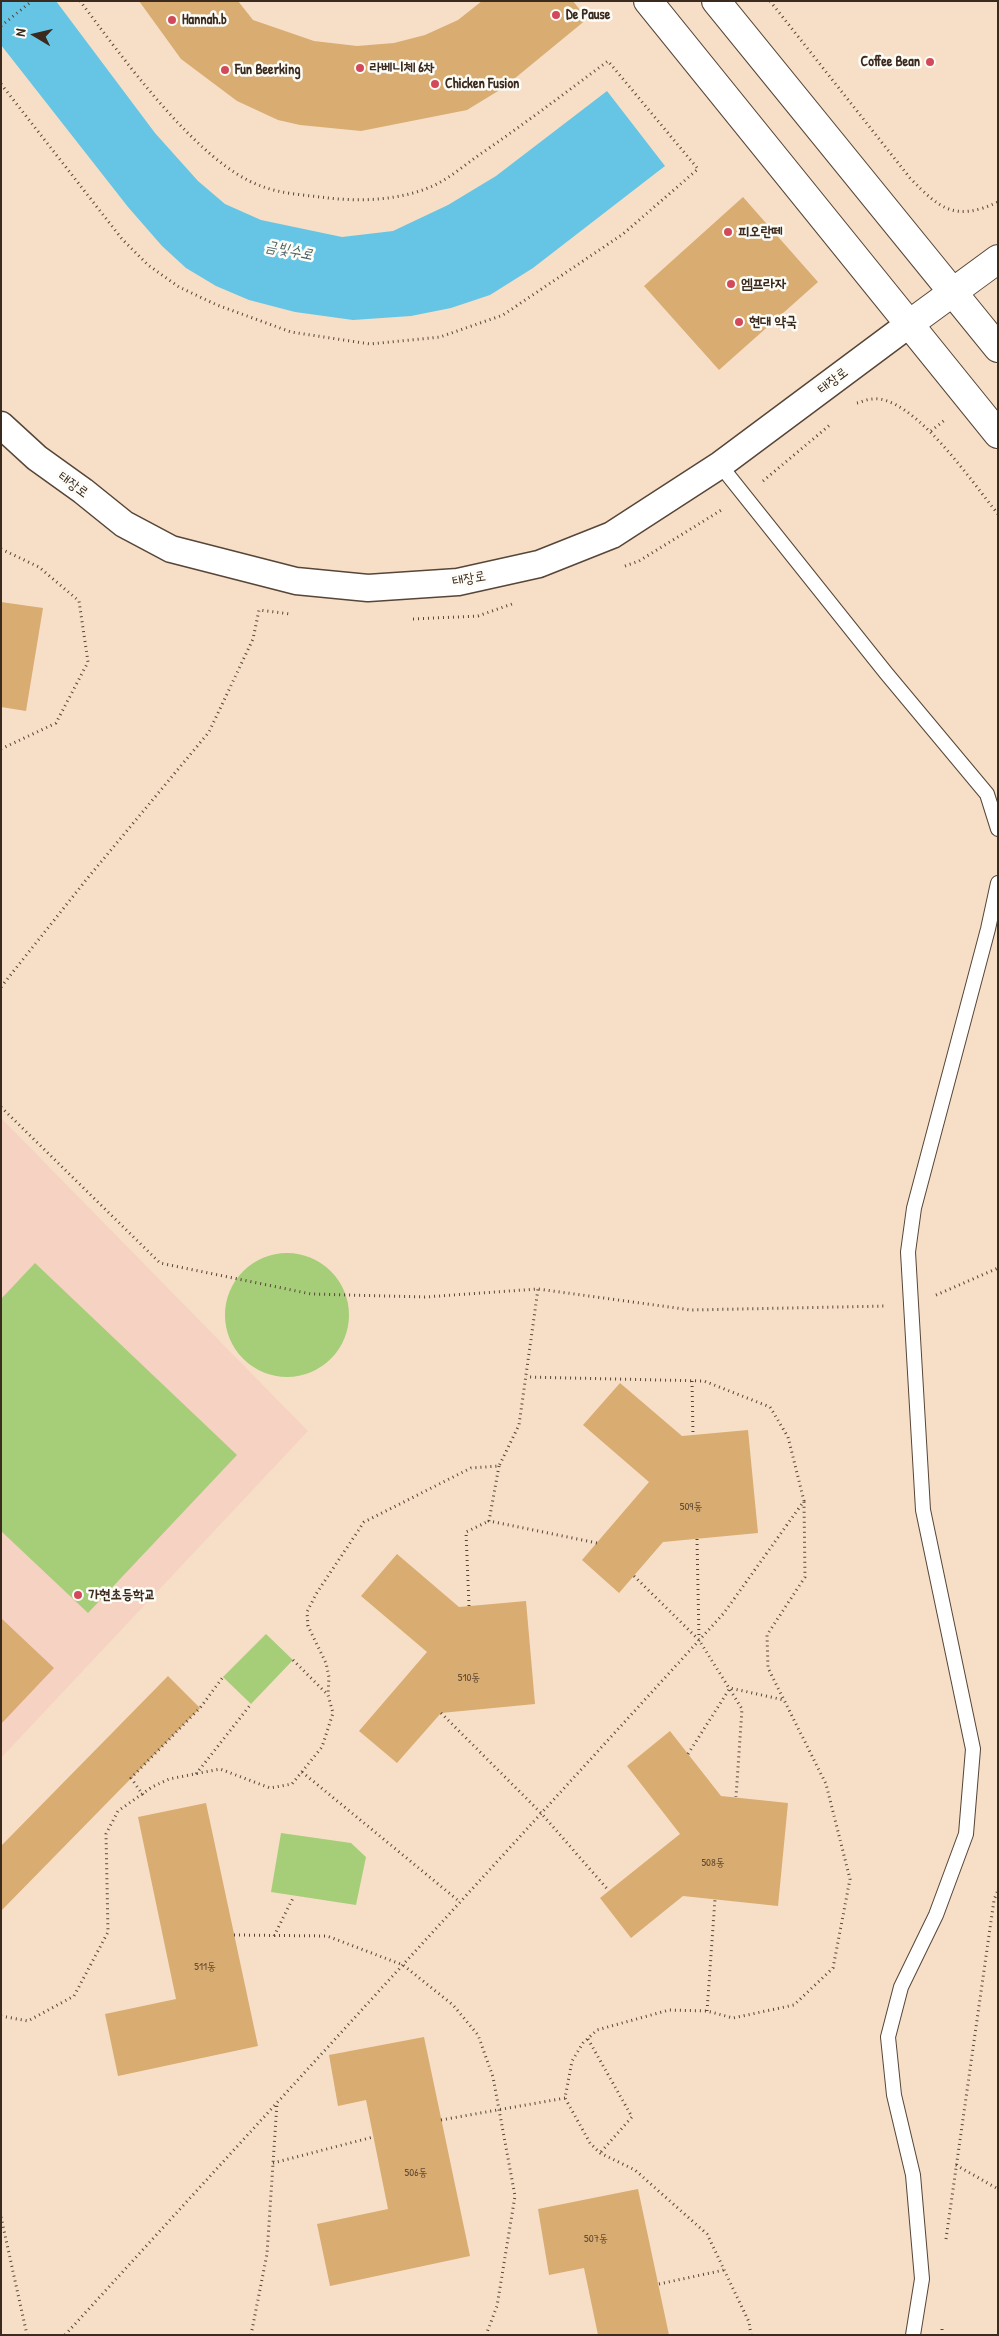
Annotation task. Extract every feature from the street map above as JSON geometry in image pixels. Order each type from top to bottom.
[{"type":"street","points":[[648,1],[998,434]]},
{"type":"street","points":[[716,1],[998,348]]},
{"type":"street","points":[[908,325],[998,259]]},
{"type":"street","name":"태장로","points":[[1,425],[36,458],[124,524],[171,549],[296,581],[368,588],[458,582],[539,564],[612,535],[720,465],[908,325]]},
{"type":"lane","points":[[720,465],[886,673],[987,794],[998,829]]},
{"type":"lane","points":[[913,2335],[922,2279],[913,2175],[894,2095],[888,2037],[902,1987],[936,1915],[966,1834],[973,1749],[923,1510],[908,1252],[914,1208],[988,929],[998,883]]},
{"type":"path","points":[[1,26],[32,1]]},
{"type":"path","points":[[1,84],[122,239],[155,270],[179,287],[217,305],[291,332],[370,344],[440,337],[503,315],[623,234],[698,168],[608,61],[514,132],[436,184],[396,198],[353,200],[299,194],[261,186],[228,168],[194,139],[130,68],[80,1]]},
{"type":"path","points":[[770,1],[910,178],[933,201],[950,211],[964,213],[981,210],[998,202]]},
{"type":"path","points":[[851,408],[858,403],[873,398],[909,411],[930,431],[998,514]]},
{"type":"path","points":[[621,567],[639,561],[744,496],[837,419]]},
{"type":"path","points":[[1,550],[38,567],[79,602],[88,662],[56,723],[1,749]]},
{"type":"path","points":[[410,619],[478,616],[514,604]]},
{"type":"path","points":[[1,987],[86,880],[209,732],[253,639],[259,610],[296,614]]},
{"type":"path","points":[[1,1107],[160,1263],[311,1294],[425,1297],[538,1289],[690,1310],[911,1306],[998,1268]]},
{"type":"path","points":[[489,1521],[499,1466],[519,1425],[538,1289]]},
{"type":"path","points":[[526,1377],[704,1381],[770,1407],[788,1437],[804,1501],[805,1577],[767,1635],[768,1668],[826,1784],[850,1879],[833,1968],[794,2005],[733,2018],[706,2011],[670,2010],[598,2030],[582,2044],[572,2061],[565,2098],[590,2143],[600,2153],[635,2170],[707,2234],[749,2322],[751,2335]]},
{"type":"path","points":[[692,1381],[694,1435]]},
{"type":"path","points":[[1,2016],[28,2021],[74,1996],[108,1932],[106,1834],[118,1812],[152,1787],[169,1779],[220,1769],[270,1788],[292,1784],[322,1746],[333,1713],[328,1695],[329,1677],[326,1663],[308,1626],[307,1612],[316,1594],[364,1522],[471,1468],[499,1466]]},
{"type":"path","points":[[65,2335],[724,1613],[804,1501]]},
{"type":"path","points":[[469,1606],[466,1532],[489,1521],[596,1543]]},
{"type":"path","points":[[697,1539],[700,1640]]},
{"type":"path","points":[[634,1576],[700,1640],[742,1709],[736,1797]]},
{"type":"path","points":[[293,1660],[328,1695]]},
{"type":"path","points":[[143,1795],[131,1778],[200,1708],[223,1677]]},
{"type":"path","points":[[730,1688],[784,1700]]},
{"type":"path","points":[[688,1754],[730,1688]]},
{"type":"path","points":[[196,1774],[251,1704]]},
{"type":"path","points":[[441,1713],[542,1813],[609,1891]]},
{"type":"path","points":[[302,1772],[460,1902]]},
{"type":"path","points":[[946,2240],[994,1900],[998,1890]]},
{"type":"path","points":[[274,1936],[294,1896]]},
{"type":"path","points":[[706,2011],[715,1900]]},
{"type":"path","points":[[234,1936],[327,1936],[403,1965],[453,2005],[478,2035],[493,2077],[515,2196],[497,2306],[486,2335]]},
{"type":"path","points":[[588,2039],[632,2117],[600,2153]]},
{"type":"path","points":[[441,2120],[565,2098]]},
{"type":"path","points":[[251,2335],[267,2254],[277,2103]]},
{"type":"path","points":[[273,2163],[373,2137]]},
{"type":"path","points":[[956,2165],[998,2189]]},
{"type":"path","points":[[1,2217],[27,2335]]},
{"type":"path","points":[[659,2284],[724,2270]]},
{"type":"path","points":[[942,2316],[942,2335]]},
{"type":"path","points":[[70,2329],[71,2335]]},
{"type":"shaded area","name":"가현초등학교","points":[[1,1118],[308,1431],[1,1758]]},
{"type":"green space","points":[[287,1253],[311,1258],[322,1263],[331,1271],[339,1280],[344,1291],[349,1315],[344,1339],[339,1350],[331,1359],[322,1367],[311,1372],[287,1377],[263,1372],[252,1367],[243,1359],[235,1350],[230,1339],[225,1315],[230,1291],[235,1280],[243,1271],[252,1263],[263,1258]]},
{"type":"green space","points":[[35,1263],[237,1455],[88,1613],[1,1531],[1,1299]]},
{"type":"green space","points":[[266,1634],[293,1660],[251,1704],[223,1677]]},
{"type":"green space","points":[[281,1833],[351,1843],[366,1857],[356,1905],[271,1892]]},
{"type":"water","name":"금빛수로","points":[[1,1],[56,1],[155,133],[198,181],[225,204],[261,220],[342,237],[393,231],[448,205],[496,176],[607,91],[665,166],[533,268],[490,295],[451,308],[411,316],[353,320],[295,312],[249,300],[216,286],[186,268],[162,246],[128,207],[1,45]]},
{"type":"building","name":"라베니체 6차","points":[[139,1],[238,1],[253,20],[314,41],[357,46],[394,43],[425,35],[458,20],[482,1],[573,1],[587,19],[503,88],[467,110],[361,131],[300,125],[278,120],[237,101],[181,59]]},
{"type":"building","name":"엠프라자","points":[[743,197],[818,282],[719,370],[644,286]]},
{"type":"building","points":[[1,602],[43,608],[26,711],[1,707]]},
{"type":"building","points":[[620,1383],[682,1436],[748,1430],[758,1533],[663,1542],[619,1593],[582,1560],[649,1482],[583,1425]]},
{"type":"building","points":[[397,1554],[459,1607],[526,1601],[535,1704],[441,1713],[397,1763],[359,1731],[427,1652],[361,1596]]},
{"type":"building","points":[[1,1618],[54,1668],[1,1724]]},
{"type":"building","points":[[168,1676],[200,1708],[1,1911],[1,1846]]},
{"type":"building","points":[[670,1731],[721,1796],[788,1803],[778,1906],[683,1896],[631,1938],[600,1898],[680,1834],[627,1766]]},
{"type":"building","points":[[206,1803],[258,2046],[118,2076],[105,2014],[176,1999],[138,1817]]},
{"type":"building","points":[[424,2037],[470,2256],[330,2286],[317,2224],[388,2209],[366,2100],[338,2106],[329,2055]]},
{"type":"building","points":[[638,2189],[669,2335],[598,2335],[584,2268],[549,2275],[538,2209]]},
{"type":"place","name":"De Pause","points":[[556,15]]},
{"type":"place","name":"Hannah.b","points":[[172,20]]},
{"type":"place","name":"Coffee Bean","points":[[930,62]]},
{"type":"place","name":"라베니체 6차","points":[[360,68]]},
{"type":"place","name":"Fun Beerking","points":[[225,70]]},
{"type":"place","name":"Chicken Fusion","points":[[435,84]]},
{"type":"place","name":"피오란떼","points":[[728,232]]},
{"type":"place","name":"엠프라자","points":[[731,284]]},
{"type":"place","name":"현대 약국","points":[[739,322]]},
{"type":"place","name":"가현초등학교","points":[[78,1595]]}]
